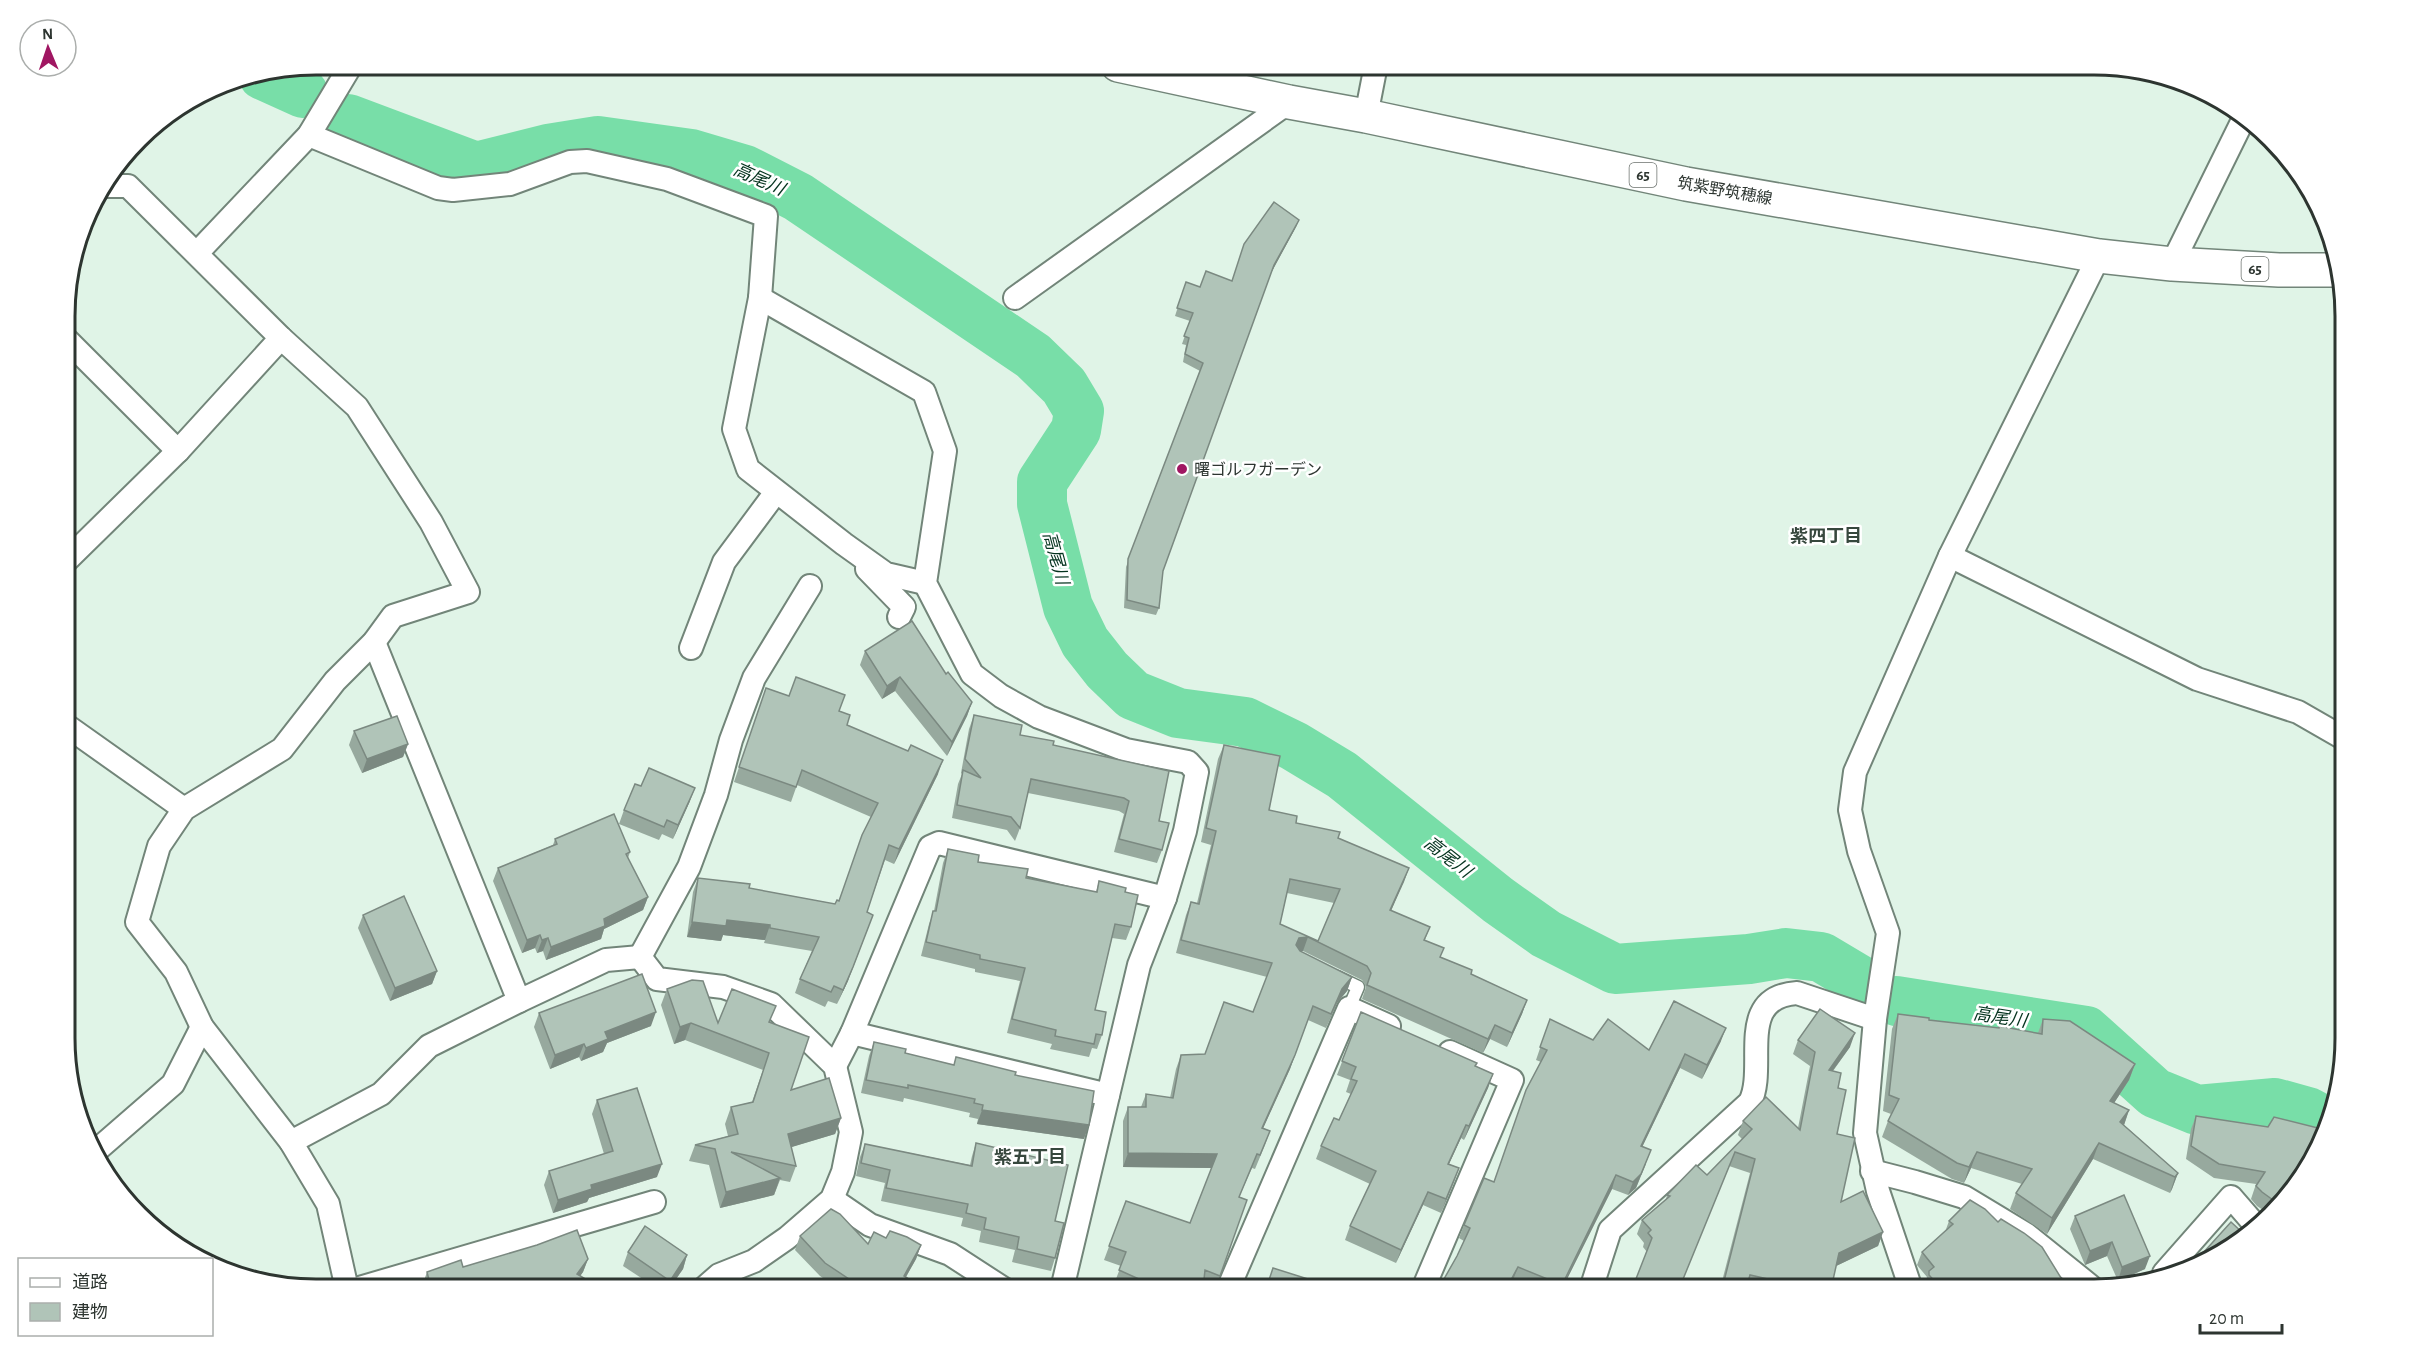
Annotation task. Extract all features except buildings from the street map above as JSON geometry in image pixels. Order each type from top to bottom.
[{"type":"main road","name":"筑紫野筑穂線","points":[[1168,75],[1686,184],[2099,256],[2172,264],[2279,270],[2330,270]]},
{"type":"street","points":[[197,253],[309,135],[344,75]]},
{"type":"street","points":[[1366,116],[1374,75]]},
{"type":"street","points":[[1015,298],[1289,102]]},
{"type":"street","points":[[2172,264],[2241,125]]},
{"type":"street","points":[[309,135],[438,188],[453,190],[510,184],[570,162],[586,161],[667,178],[766,216],[760,298],[734,429],[748,469],[843,544],[886,574],[925,583]]},
{"type":"street","points":[[113,186],[128,186],[281,338],[357,407],[431,522],[468,592],[393,616],[374,642],[334,681],[282,749],[184,808],[159,846],[137,922],[176,972],[202,1026],[291,1142],[328,1204],[345,1279]]},
{"type":"street","points":[[1908,1279],[1872,1171],[1865,1133],[1875,1019],[1888,933],[1859,851],[1850,810],[1855,772],[1950,556],[2099,256]]},
{"type":"street","points":[[760,298],[924,392],[945,451],[925,583],[972,674],[1001,696],[1039,717],[1126,750],[1188,762],[1197,772],[1185,831],[1165,898],[1139,965],[1064,1279]]},
{"type":"street","points":[[75,546],[178,451],[281,338]]},
{"type":"street","points":[[75,348],[178,451]]},
{"type":"street","points":[[691,648],[724,562],[776,492]]},
{"type":"street","points":[[843,544],[904,607],[899,617]]},
{"type":"street","points":[[1950,556],[2197,679],[2298,712],[2335,733]]},
{"type":"street","points":[[640,957],[689,867],[716,795],[731,740],[754,678],[810,586]]},
{"type":"street","points":[[374,642],[519,1001]]},
{"type":"street","points":[[75,732],[184,808]]},
{"type":"street","points":[[835,1066],[852,1033],[930,847],[939,843],[1165,898]]},
{"type":"street","points":[[291,1142],[381,1094],[429,1046],[606,960],[640,957]]},
{"type":"street","points":[[640,957],[657,979],[723,987],[771,1004],[835,1066],[851,1132],[843,1172],[832,1199],[787,1238],[754,1261],[714,1279]]},
{"type":"street","points":[[1594,1279],[1610,1230],[1750,1102],[1755,1090],[1756,1030],[1764,1009],[1771,1002],[1784,994],[1797,993],[1875,1019]]},
{"type":"street","points":[[1232,1279],[1349,1008],[1403,1032]]},
{"type":"street","points":[[101,1147],[173,1084],[202,1026]]},
{"type":"street","points":[[852,1033],[1109,1095]]},
{"type":"street","points":[[1425,1042],[1512,1080],[1427,1279]]},
{"type":"street","points":[[1872,1171],[1964,1197],[2027,1235],[2082,1279]]},
{"type":"street","points":[[2169,1267],[2231,1197],[2251,1220]]},
{"type":"street","points":[[832,1199],[870,1226],[950,1254],[989,1279]]},
{"type":"street","points":[[393,1279],[654,1202]]},
{"type":"lane","points":[[1328,973],[1358,987],[1349,1008]]},
{"type":"waterway","name":"高尾川","points":[[273,79],[303,93]]},
{"type":"waterway","name":"高尾川","points":[[348,119],[476,167],[548,149],[598,141],[691,154],[745,170],[798,197],[1033,356],[1064,386],[1079,411],[1076,430],[1042,482],[1042,504],[1068,607],[1085,642],[1107,670],[1133,695],[1178,713],[1245,722],[1294,746],[1342,775],[1498,900],[1546,934],[1615,969],[1749,959],[1786,953],[1821,957],[1868,985]]},
{"type":"waterway","name":"高尾川","points":[[1896,1001],[2086,1031],[2155,1093],[2197,1110],[2275,1103],[2308,1112],[2321,1119]]},
{"type":"place","name":"曙ゴルフガーデン","points":[[1182,469]]},
{"type":"district","name":"紫四丁目","points":[[1826,536]]},
{"type":"district","name":"紫五丁目","points":[[1030,1157]]}]
